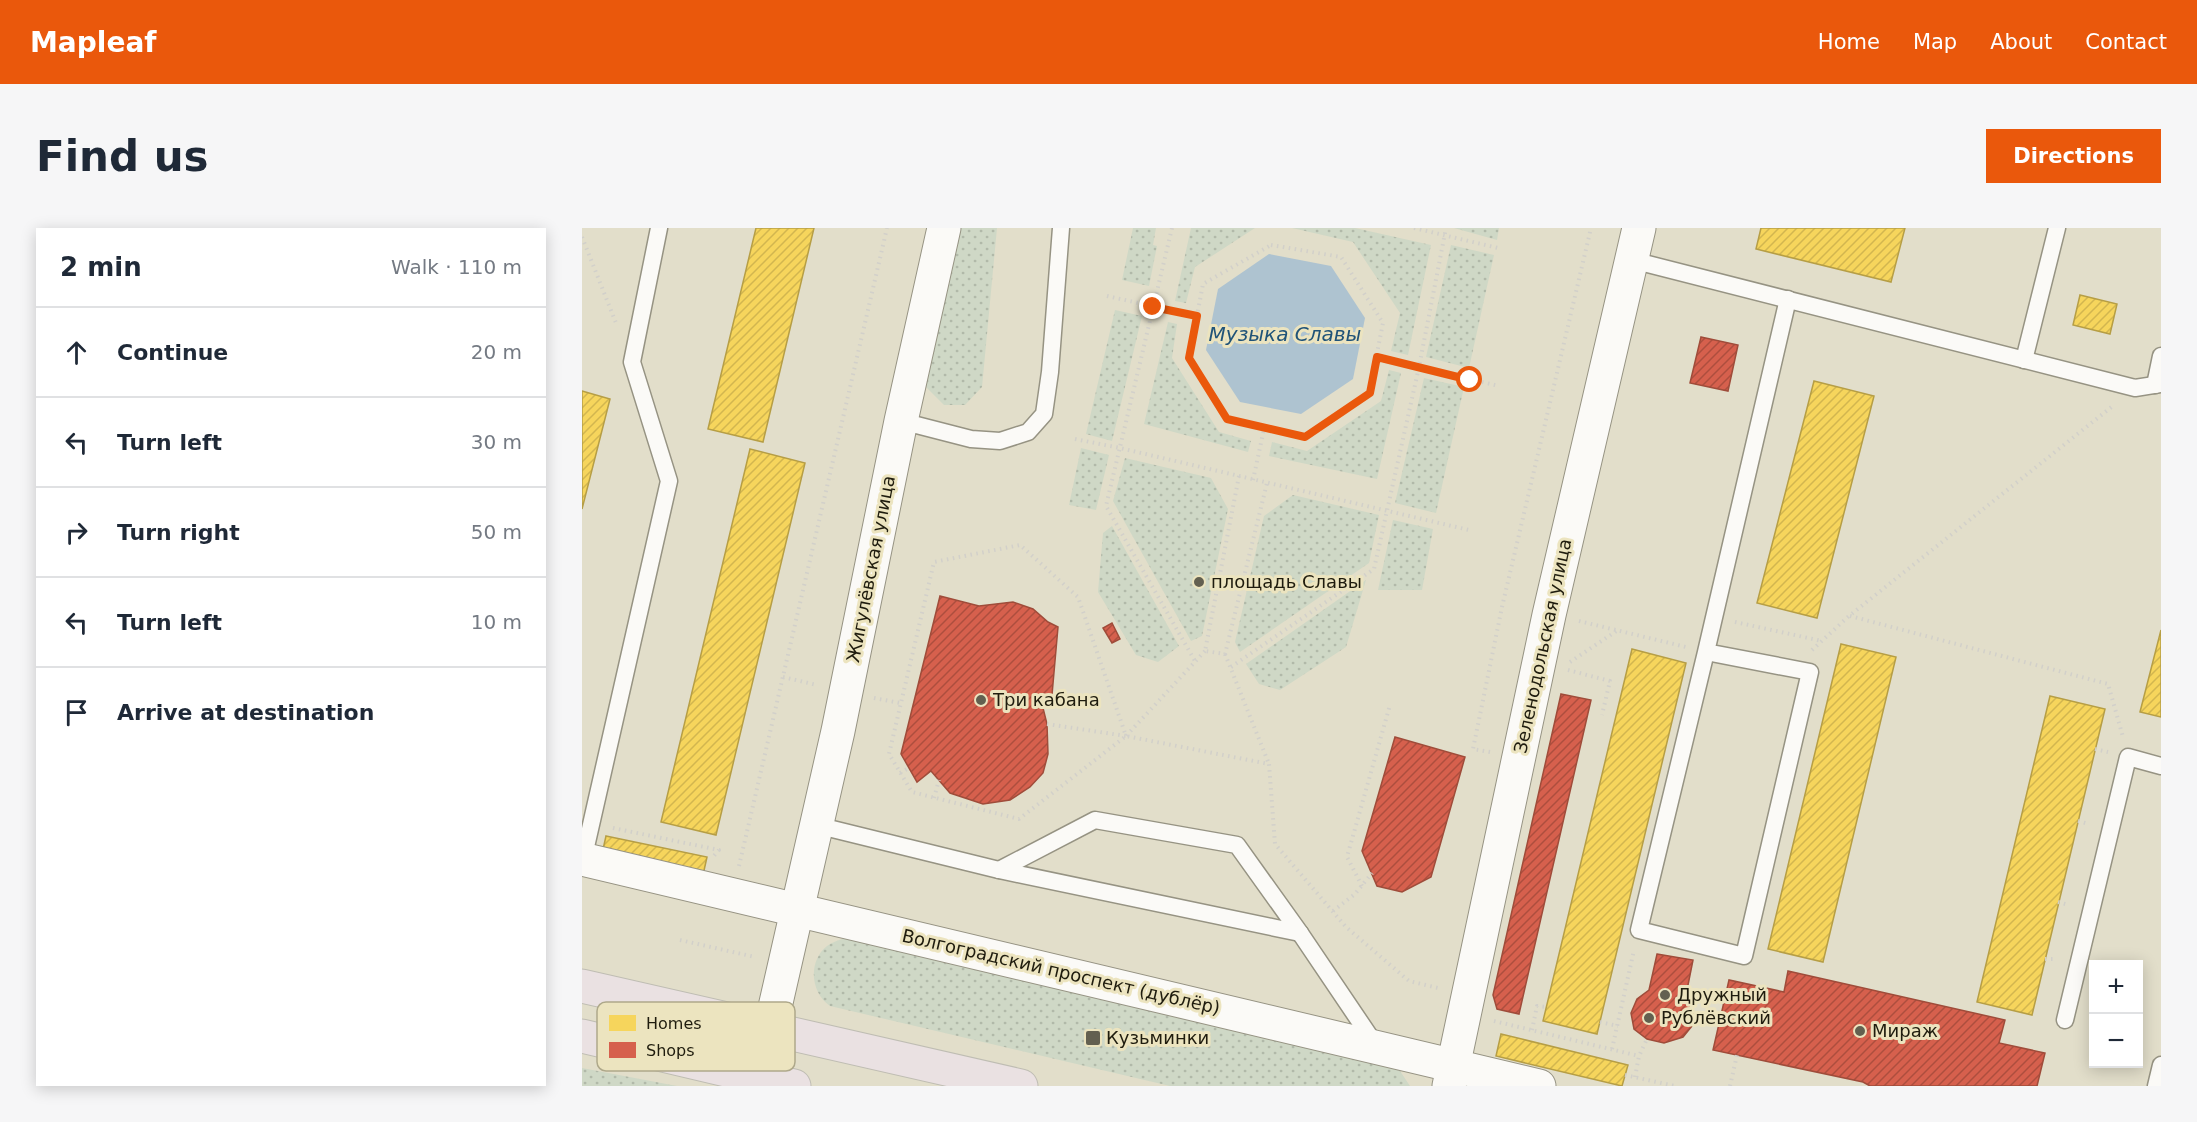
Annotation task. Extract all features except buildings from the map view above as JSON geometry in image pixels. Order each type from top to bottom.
[{"type":"main road","points":[[582,986],[650,1002]]},
{"type":"main road","points":[[582,1036],[597,1040]]},
{"type":"main road","points":[[795,1036],[1021,1086]]},
{"type":"main road","points":[[715,1071],[757,1082],[794,1086]]},
{"type":"street","name":"Жигулёвская улица","points":[[776,1002],[838,731],[901,421],[945,228]]},
{"type":"street","name":"Зеленодольская улица","points":[[1451,1076],[1549,615],[1639,228]]},
{"type":"street","name":"Волгоградский проспект (дублёр)","points":[[583,859],[1378,1047],[1451,1076],[1539,1086]]},
{"type":"lane","points":[[583,859],[669,481],[632,363],[659,228]]},
{"type":"lane","points":[[901,421],[971,439],[1000,441],[1028,432],[1044,414],[1050,372],[1061,228]]},
{"type":"lane","points":[[2024,360],[2057,228]]},
{"type":"lane","points":[[1632,260],[2135,388],[2158,384],[2161,356]]},
{"type":"lane","points":[[1706,652],[1810,672],[1744,956],[1639,930],[1788,299]]},
{"type":"lane","points":[[2065,1020],[2128,757],[2161,766]]},
{"type":"lane","points":[[999,870],[1095,820],[1237,845],[1378,1047]]},
{"type":"lane","points":[[816,825],[999,870],[1300,933]]},
{"type":"lane","points":[[2156,1086],[2161,1065]]},
{"type":"path","points":[[738,873],[887,228]]},
{"type":"path","points":[[1172,228],[1106,506],[1195,661]]},
{"type":"path","points":[[1414,228],[1498,248]]},
{"type":"path","points":[[1231,666],[1374,568],[1419,367],[1446,228]]},
{"type":"path","points":[[1518,759],[1473,749],[1502,607],[1591,228]]},
{"type":"path","points":[[582,237],[632,363]]},
{"type":"path","points":[[1271,245],[1341,257],[1383,323],[1370,393],[1305,437],[1227,419],[1189,358],[1197,316],[1203,284],[1271,245]]},
{"type":"path","points":[[1107,296],[1197,316]]},
{"type":"path","points":[[1377,357],[1498,386]]},
{"type":"path","points":[[1794,668],[1849,616],[2135,388]]},
{"type":"path","points":[[1252,480],[1264,429]]},
{"type":"path","points":[[1076,439],[1120,447],[1469,530]]},
{"type":"path","points":[[1126,736],[1204,651],[1239,476]]},
{"type":"path","points":[[1267,483],[1225,654],[1269,764]]},
{"type":"path","points":[[900,704],[934,562],[1020,545],[1078,597],[1126,736]]},
{"type":"path","points":[[1549,615],[1706,652]]},
{"type":"path","points":[[1849,616],[2108,684],[2128,757]]},
{"type":"path","points":[[1714,617],[1822,642]]},
{"type":"path","points":[[1602,715],[1610,681],[1561,668],[1618,630]]},
{"type":"path","points":[[1204,651],[1225,654]]},
{"type":"path","points":[[1362,885],[1347,857],[1390,705]]},
{"type":"path","points":[[1047,724],[1126,736]]},
{"type":"path","points":[[900,773],[909,768]]},
{"type":"path","points":[[934,798],[939,780]]},
{"type":"path","points":[[592,824],[719,850],[705,866]]},
{"type":"path","points":[[1333,911],[1355,894],[1372,873]]},
{"type":"path","points":[[1612,1049],[1639,930]]},
{"type":"path","points":[[680,940],[756,958]]},
{"type":"path","points":[[1532,1030],[1537,1006],[1546,1008]]},
{"type":"path","points":[[1492,1021],[1639,1056]]},
{"type":"path","points":[[1600,1022],[1618,1026]]},
{"type":"path","points":[[1635,1077],[1639,1056],[1647,1039]]},
{"type":"path","points":[[1730,1086],[1737,1055]]},
{"type":"path","points":[[1625,1075],[1675,1086]]},
{"type":"green space","points":[[955,228],[997,228],[982,387],[965,405],[944,405],[923,384]]},
{"type":"green space","points":[[1133,228],[1156,228],[1153,245],[1157,246],[1149,286],[1122,280]]},
{"type":"green space","points":[[1191,228],[1255,228],[1195,267],[1186,303],[1175,301]]},
{"type":"green space","points":[[1292,228],[1355,228],[1431,245],[1408,355],[1391,351],[1400,313],[1353,242]]},
{"type":"green space","points":[[1454,228],[1499,228],[1497,240]]},
{"type":"green space","points":[[1451,245],[1494,255],[1469,368],[1426,357]]},
{"type":"green space","points":[[1115,310],[1142,316],[1112,441],[1086,434]]},
{"type":"green space","points":[[1168,322],[1177,324],[1172,358],[1219,432],[1251,441],[1248,452],[1144,424]]},
{"type":"green space","points":[[1389,370],[1401,373],[1377,479],[1269,456],[1272,442],[1307,451],[1381,401]]},
{"type":"green space","points":[[1424,378],[1464,387],[1436,513],[1395,503]]},
{"type":"green space","points":[[1081,448],[1109,455],[1096,510],[1069,505]]},
{"type":"green space","points":[[1125,458],[1211,478],[1228,509],[1202,636],[1191,641],[1113,501]]},
{"type":"green space","points":[[1293,495],[1379,515],[1369,563],[1240,652],[1235,642],[1264,516]]},
{"type":"green space","points":[[1393,520],[1433,529],[1422,590],[1378,590]]},
{"type":"green space","points":[[1112,526],[1179,646],[1158,662],[1136,655],[1098,592],[1103,533]]},
{"type":"green space","points":[[1366,580],[1346,647],[1280,690],[1259,684],[1246,664]]},
{"type":"green space","points":[[845,938],[1398,1068],[1410,1086],[1170,1086],[830,1006],[818,993],[814,968],[821,952],[827,946]]},
{"type":"green space","points":[[582,1068],[677,1086],[582,1086]]},
{"type":"water","name":"Музыка Славы","points":[[1269,254],[1331,266],[1365,318],[1353,379],[1301,414],[1240,402],[1206,350],[1218,289]]},
{"type":"place","name":"площадь Славы","points":[[1199,582]]},
{"type":"place","name":"Три кабана","points":[[981,700]]},
{"type":"place","name":"Дружный","points":[[1665,995]]},
{"type":"place","name":"Рублёвский","points":[[1649,1018]]},
{"type":"place","name":"Мираж","points":[[1860,1031]]},
{"type":"place","name":"Кузьминки","points":[[1093,1038]]},
{"type":"route","points":[[1153,307],[1197,316],[1189,358],[1227,419],[1264,429],[1305,437],[1370,393],[1377,357],[1470,380]]}]
